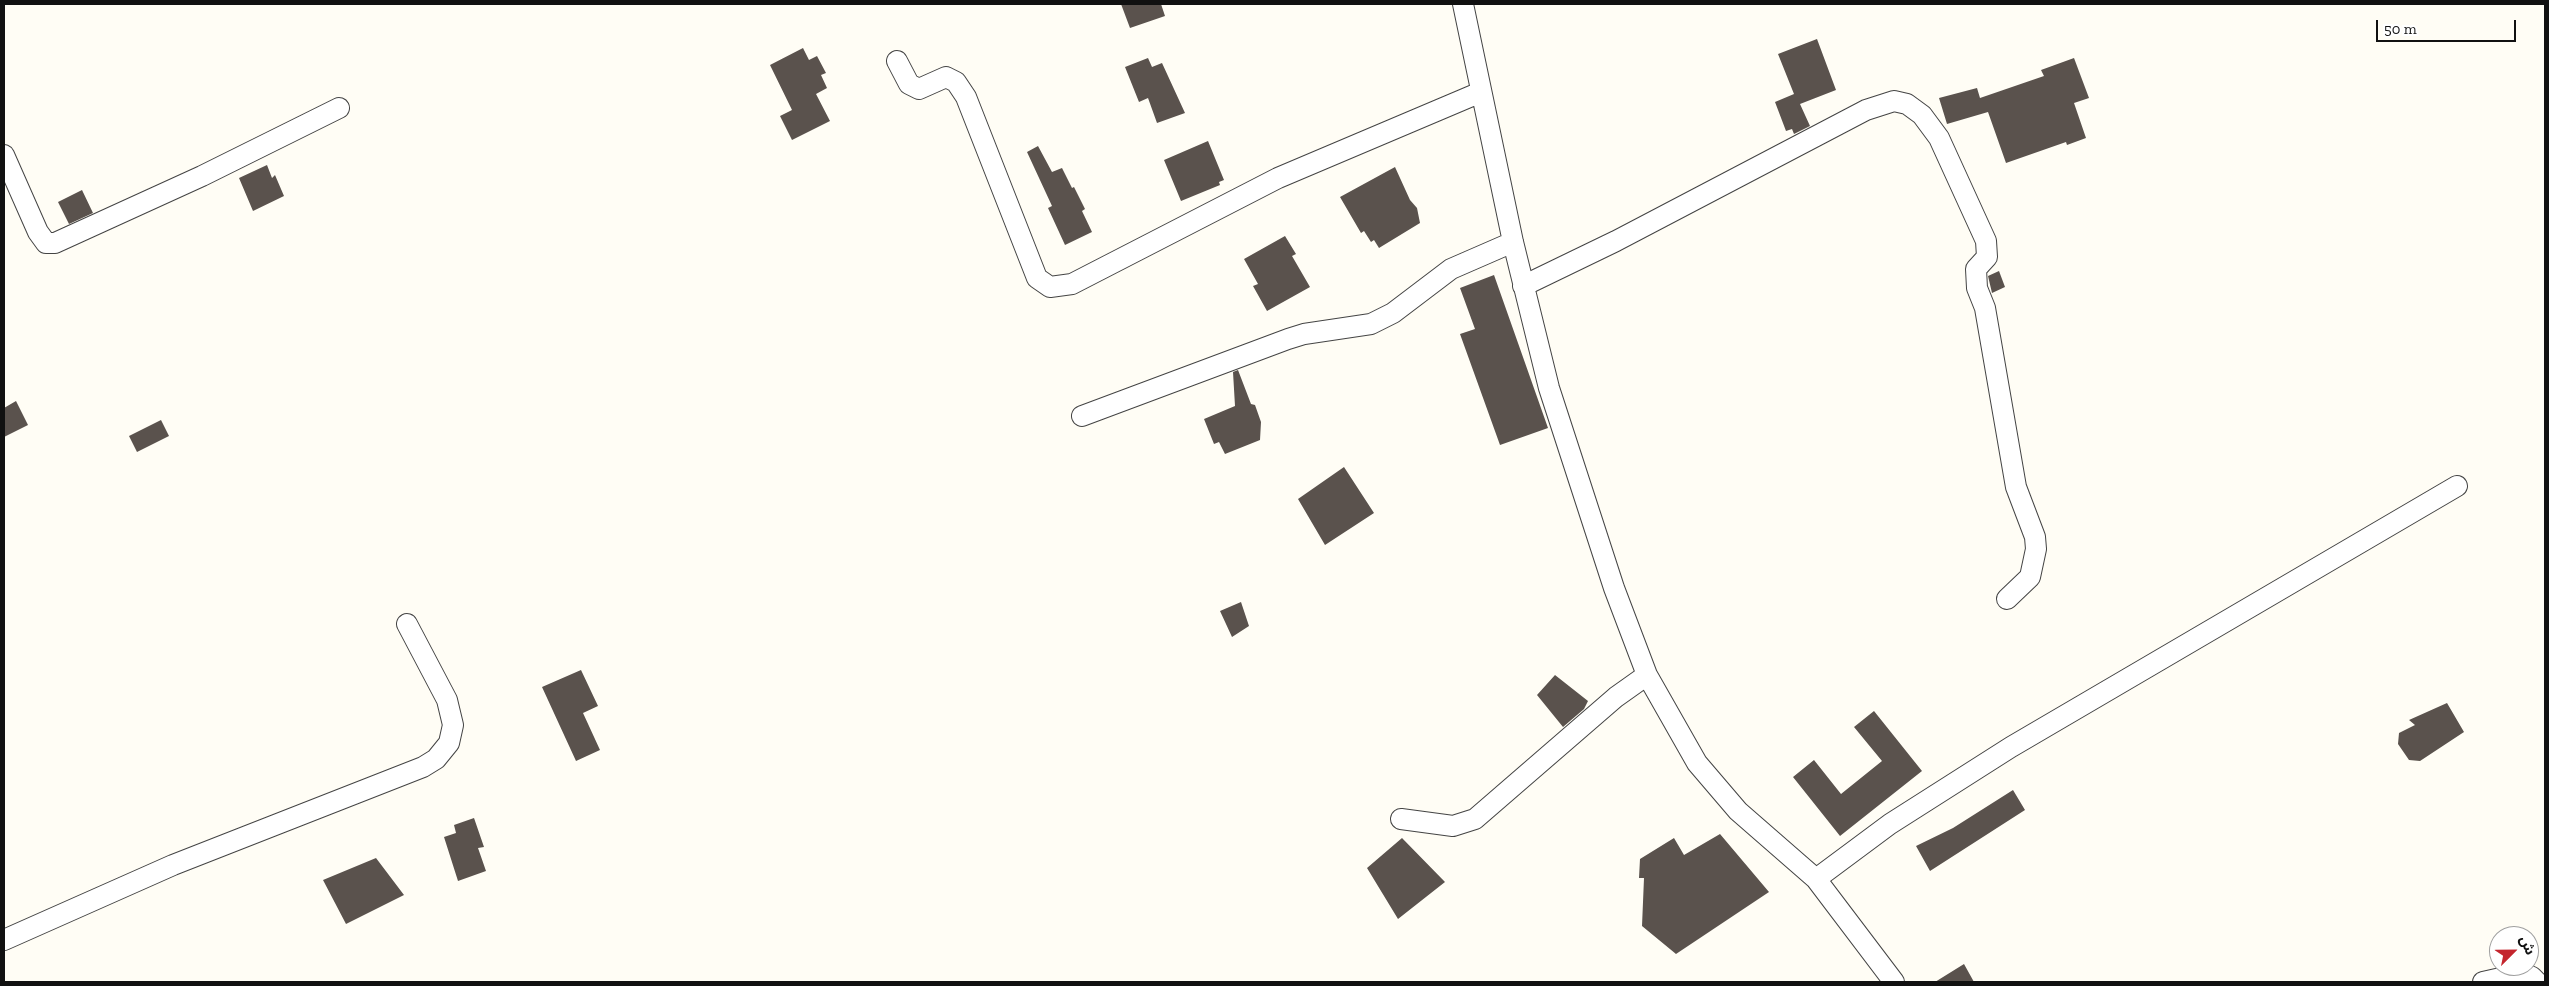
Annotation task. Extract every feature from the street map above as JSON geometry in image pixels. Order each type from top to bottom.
[{"type":"street","points":[[1463,4],[1513,242],[1548,388],[1614,588],[1648,675],[1697,763],[1738,811],[1816,879],[1894,982]]},
{"type":"street","points":[[897,62],[909,84],[919,89],[946,77],[956,82],[966,96],[1037,278],[1050,287],[1072,284],[1278,178],[1480,92]]},
{"type":"street","points":[[1523,286],[1616,241],[1866,110],[1894,101],[1907,104],[1922,115],[1939,138],[1988,249],[1987,257],[1976,269],[1977,288],[1985,308],[2016,486],[2035,537],[2036,549],[2030,577],[2007,599]]},
{"type":"street","points":[[4,155],[38,232],[46,243],[54,243],[202,176],[339,108]]},
{"type":"street","points":[[1082,416],[1288,339],[1304,334],[1372,324],[1393,313],[1451,268],[1513,242]]},
{"type":"street","points":[[1816,879],[1890,824],[2011,747],[2457,486]]},
{"type":"street","points":[[4,940],[173,865],[423,767],[436,759],[449,743],[453,725],[447,700],[407,624]]},
{"type":"street","points":[[1401,819],[1453,826],[1475,819],[1616,697],[1648,675]]},
{"type":"street","points":[[2483,982],[2522,973],[2532,977],[2537,982]]},
{"type":"building","points":[[1121,4],[1161,4],[1165,16],[1130,28]]},
{"type":"building","points":[[1817,39],[1836,90],[1800,104],[1810,126],[1794,134],[1792,129],[1786,131],[1775,102],[1794,94],[1778,54]]},
{"type":"building","points":[[803,48],[809,60],[817,56],[826,73],[821,75],[827,88],[816,94],[830,121],[792,140],[780,116],[792,110],[770,65]]},
{"type":"building","points":[[1148,58],[1152,67],[1162,63],[1185,113],[1157,123],[1148,98],[1139,102],[1125,67]]},
{"type":"building","points":[[2074,58],[2089,98],[2074,103],[2086,138],[2067,145],[2066,142],[2006,163],[1988,112],[1947,124],[1939,98],[1977,88],[1980,98],[2044,76],[2041,70]]},
{"type":"building","points":[[1208,141],[1224,180],[1219,182],[1220,185],[1181,201],[1164,160]]},
{"type":"building","points":[[1038,146],[1052,172],[1062,168],[1072,188],[1074,187],[1085,209],[1082,211],[1092,232],[1065,245],[1048,208],[1052,206],[1027,152]]},
{"type":"building","points":[[267,165],[272,178],[275,175],[284,196],[253,211],[239,178]]},
{"type":"building","points":[[1395,167],[1410,200],[1417,208],[1420,223],[1379,248],[1374,240],[1371,242],[1364,231],[1361,233],[1340,197]]},
{"type":"building","points":[[82,190],[93,213],[69,224],[58,202]]},
{"type":"building","points":[[1285,236],[1296,254],[1292,256],[1310,287],[1267,311],[1253,286],[1258,284],[1244,259]]},
{"type":"building","points":[[1999,271],[2005,287],[1992,293],[1988,276]]},
{"type":"building","points":[[1494,275],[1548,428],[1500,445],[1460,334],[1475,329],[1460,288]]},
{"type":"building","points":[[1238,370],[1251,404],[1255,405],[1261,422],[1260,440],[1225,454],[1219,442],[1214,444],[1204,419],[1235,406],[1233,372]]},
{"type":"building","points":[[16,401],[28,425],[4,437],[4,408]]},
{"type":"building","points":[[161,420],[169,436],[137,452],[129,436]]},
{"type":"building","points":[[1344,467],[1374,513],[1325,545],[1298,499]]},
{"type":"building","points":[[1241,602],[1249,626],[1232,637],[1220,611]]},
{"type":"building","points":[[581,670],[598,706],[583,713],[600,750],[576,761],[542,687]]},
{"type":"building","points":[[1555,675],[1588,701],[1584,709],[1563,727],[1537,695]]},
{"type":"building","points":[[2447,703],[2464,732],[2420,761],[2409,760],[2398,744],[2399,733],[2415,725],[2409,720]]},
{"type":"building","points":[[1874,711],[1922,771],[1840,836],[1793,777],[1814,760],[1841,794],[1882,761],[1854,727]]},
{"type":"building","points":[[2013,790],[2025,810],[1930,871],[1916,846],[1953,828]]},
{"type":"building","points":[[474,818],[484,847],[478,848],[486,871],[458,881],[444,837],[456,833],[454,825]]},
{"type":"building","points":[[1720,834],[1769,892],[1676,954],[1642,926],[1644,878],[1639,878],[1640,859],[1674,838],[1684,855]]},
{"type":"building","points":[[1402,838],[1445,882],[1398,919],[1367,868]]},
{"type":"building","points":[[376,858],[404,895],[346,924],[323,880]]},
{"type":"building","points":[[1964,964],[1974,982],[1935,982]]}]
